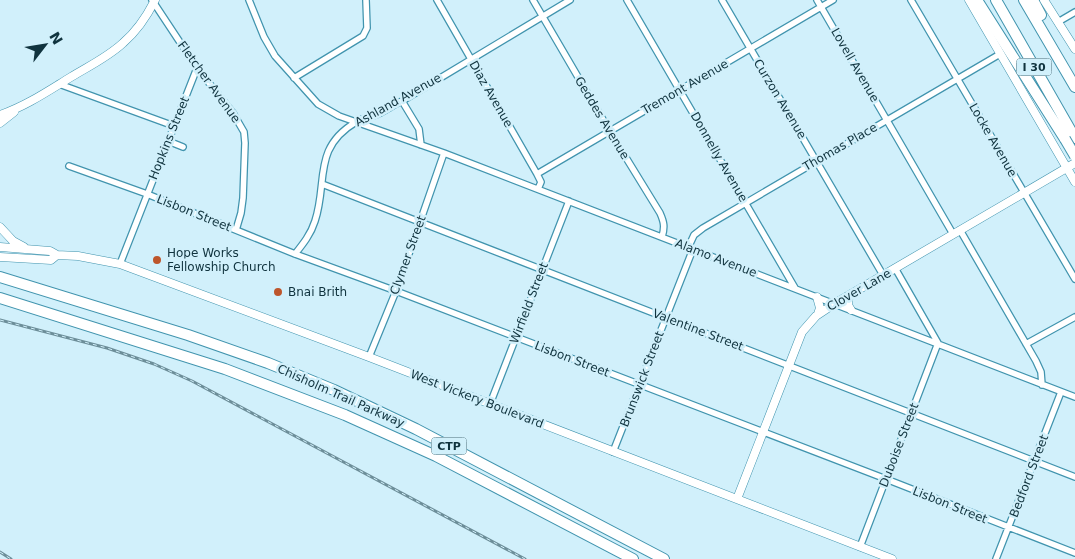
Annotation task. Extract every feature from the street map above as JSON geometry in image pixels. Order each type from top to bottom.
[{"type":"highway","points":[[977,0],[1071,137],[1075,156]]},
{"type":"highway","name":"I 30","points":[[996,0],[1071,137]]},
{"type":"highway","name":"I 30","points":[[1024,0],[1075,87]]},
{"type":"highway","points":[[1032,0],[1060,51],[1062,66]]},
{"type":"highway","name":"Chisholm Trail Parkway","points":[[0,277],[226,348],[334,390],[385,414],[664,559]]},
{"type":"highway","name":"Chisholm Trail Parkway","points":[[0,298],[211,364],[305,398],[391,435],[485,481],[633,559]]},
{"type":"main road","points":[[969,0],[1075,182]]},
{"type":"main road","points":[[1044,0],[1075,49]]},
{"type":"main road","points":[[0,123],[17,109],[124,43],[141,24],[153,1]]},
{"type":"main road","points":[[0,115],[17,109]]},
{"type":"main road","points":[[1053,143],[1066,151],[1075,149]]},
{"type":"main road","name":"Clover Lane","points":[[737,499],[802,332],[809,322],[818,314],[849,295],[1075,163]]},
{"type":"main road","points":[[0,227],[13,241],[28,249]]},
{"type":"main road","name":"West Vickery Boulevard","points":[[0,247],[50,251],[57,254],[87,257],[120,264],[369,357],[892,559]]},
{"type":"main road","name":"West Vickery Boulevard","points":[[0,257],[50,260],[57,254]]},
{"type":"main road","points":[[849,295],[848,304],[851,310]]},
{"type":"main road","points":[[817,297],[820,308],[818,314]]},
{"type":"street","name":"Alamo Avenue","points":[[249,0],[264,37],[275,56],[318,104],[338,116],[444,153],[1075,397]]},
{"type":"street","points":[[294,78],[363,36],[367,28],[366,0]]},
{"type":"street","name":"Diaz Avenue","points":[[437,0],[537,174],[541,182],[538,189]]},
{"type":"street","name":"Geddes Avenue","points":[[533,0],[664,221],[665,228],[662,237]]},
{"type":"street","name":"Ashland Avenue","points":[[295,254],[312,231],[319,206],[322,168],[329,149],[337,139],[356,122],[402,101],[570,0]]},
{"type":"street","name":"Donnelly Avenue","points":[[627,0],[795,288]]},
{"type":"street","name":"Curzon Avenue","points":[[722,0],[883,275]]},
{"type":"street","name":"Lovell Avenue","points":[[817,0],[887,120],[1026,344],[1041,372],[1042,385]]},
{"type":"street","name":"Tremont Avenue","points":[[537,174],[609,130],[834,0]]},
{"type":"street","name":"Locke Avenue","points":[[911,0],[1075,279]]},
{"type":"street","name":"Fletcher Avenue","points":[[153,1],[197,68],[233,113],[244,132],[243,198],[236,230]]},
{"type":"street","points":[[1058,22],[1075,12]]},
{"type":"street","name":"Thomas Place","points":[[690,249],[694,235],[1000,54]]},
{"type":"street","name":"Hopkins Street","points":[[120,264],[197,68]]},
{"type":"street","points":[[59,84],[174,126]]},
{"type":"street","points":[[402,101],[419,129],[421,145]]},
{"type":"street","points":[[168,141],[183,147]]},
{"type":"street","name":"Clymer Street","points":[[369,357],[396,291],[444,153]]},
{"type":"street","name":"Lisbon Street","points":[[69,166],[147,194],[295,254],[640,384],[1075,554]]},
{"type":"street","name":"Valentine Street","points":[[322,184],[1075,477]]},
{"type":"street","name":"Wirfield Street","points":[[490,404],[569,201]]},
{"type":"street","name":"Brunswick Street","points":[[613,452],[666,318],[690,249]]},
{"type":"street","points":[[895,268],[938,343]]},
{"type":"street","points":[[1026,344],[1075,317]]},
{"type":"street","name":"Duboise Street","points":[[860,547],[938,343]]},
{"type":"street","name":"Bedford Street","points":[[996,559],[1061,392]]},
{"type":"railway","points":[[0,320],[107,348],[154,364],[192,381],[525,559]]},
{"type":"railway","points":[[0,552],[11,559]]},
{"type":"place","name":"Hope Works Fellowship Church","points":[[157,260]]},
{"type":"place","name":"Bnai Brith","points":[[278,292]]}]
